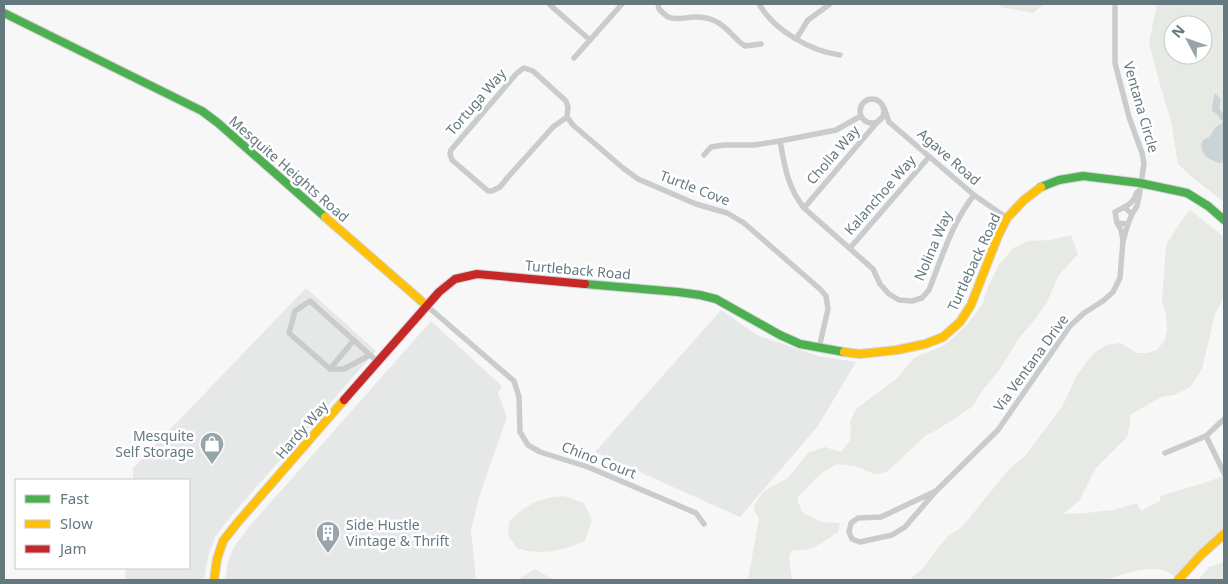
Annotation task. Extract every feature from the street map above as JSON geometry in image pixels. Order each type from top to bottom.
[{"type":"main road","name":"Mesquite Heights Road","points":[[4,13],[202,111],[428,306]]},
{"type":"main road","name":"Turtleback Road","points":[[428,306],[439,292],[455,279],[477,274],[678,292],[700,295],[716,300],[800,344],[860,354],[897,350],[925,344],[943,337],[960,322],[971,305],[1007,218],[1024,200],[1041,187],[1059,180],[1083,176],[1140,183],[1187,193],[1208,206],[1224,220]]},
{"type":"main road","name":"Hardy Way","points":[[214,580],[217,559],[224,542],[238,522],[428,306]]},
{"type":"main road","points":[[1178,580],[1224,534]]},
{"type":"street","points":[[550,4],[590,40]]},
{"type":"street","points":[[574,58],[622,4]]},
{"type":"street","points":[[658,4],[659,9],[667,17],[676,19],[705,18],[722,25],[745,46],[761,44]]},
{"type":"street","points":[[760,4],[787,34],[826,53],[840,54]]},
{"type":"street","points":[[796,39],[808,20],[830,4]]},
{"type":"street","name":"Ventana Circle","points":[[1115,7],[1115,63],[1129,116],[1142,153],[1144,163],[1140,183]]},
{"type":"street","name":"Turtle Cove","points":[[524,68],[533,71],[566,101],[568,107],[567,117],[580,131],[623,168],[638,179],[696,204],[727,213],[744,223],[820,289],[826,296],[828,308],[820,348]]},
{"type":"street","name":"Tortuga Way","points":[[524,68],[517,73],[451,150],[452,160],[488,191],[492,192],[500,187],[553,127],[567,117]]},
{"type":"street","points":[[875,99],[880,101],[884,108],[883,116],[874,122],[864,119],[862,116],[862,104],[866,100],[875,99]]},
{"type":"street","name":"Agave Road","points":[[884,108],[889,122],[974,195],[1007,218]]},
{"type":"street","points":[[704,155],[710,147],[754,145],[836,130],[862,116]]},
{"type":"street","name":"Cholla Way","points":[[804,208],[880,119]]},
{"type":"street","points":[[780,141],[788,182],[795,197],[804,208],[850,248]]},
{"type":"street","name":"Kalanchoe Way","points":[[850,248],[929,157]]},
{"type":"street","points":[[1140,183],[1137,206],[1128,224],[1117,223],[1115,212],[1135,199],[1140,183]]},
{"type":"street","name":"Nolina Way","points":[[850,248],[873,270],[888,294],[899,300],[912,301],[922,298],[929,290],[963,208],[974,195]]},
{"type":"street","points":[[1124,207],[1132,214]]},
{"type":"street","name":"Via Ventana Drive","points":[[1117,223],[1124,241]]},
{"type":"street","name":"Via Ventana Drive","points":[[936,491],[881,517],[858,518],[851,523],[849,532],[852,539],[860,542],[892,535],[905,527],[936,491],[998,430],[1070,326],[1084,312],[1113,292],[1120,278],[1128,224]]},
{"type":"street","points":[[370,355],[344,369],[330,369],[290,333],[295,311],[310,301],[378,362]]},
{"type":"street","name":"Mesquite Heights Road","points":[[428,306],[514,381],[518,397]]},
{"type":"street","points":[[330,369],[354,340]]},
{"type":"street","name":"Chino Court","points":[[518,397],[520,432],[528,445],[540,452],[588,467],[696,513],[704,524]]},
{"type":"street","points":[[1165,453],[1206,436],[1224,418]]},
{"type":"street","points":[[1206,436],[1224,473]]},
{"type":"shaded area","points":[[998,4],[1044,4],[1033,13],[1001,7]]},
{"type":"shaded area","points":[[1157,4],[1224,4],[1222,36],[1224,43],[1224,202],[1178,164],[1171,121],[1149,43]]},
{"type":"shaded area","points":[[1215,93],[1221,100],[1219,107],[1224,116],[1224,161],[1220,163],[1208,158],[1202,149],[1203,140],[1209,137],[1223,121],[1212,111]]},
{"type":"shaded area","points":[[1190,210],[1224,237],[1224,296],[1215,314],[1202,369],[1190,387],[1174,395],[1161,397],[1130,415],[1127,437],[1095,469],[1079,501],[1063,514],[1113,510],[1137,503],[1141,511],[1160,501],[1160,496],[1223,476],[1224,528],[1204,546],[1176,577],[1164,570],[1149,569],[1126,573],[1106,580],[912,580],[911,578],[923,568],[948,536],[962,527],[1010,468],[1024,457],[1062,407],[1078,373],[1093,354],[1106,345],[1120,343],[1137,353],[1148,353],[1157,350],[1165,340],[1167,330],[1166,313],[1162,302],[1166,245]]},
{"type":"shaded area","points":[[1071,235],[1078,254],[1059,275],[1046,304],[1019,338],[1000,369],[972,407],[925,436],[887,472],[874,474],[855,466],[837,464],[820,474],[797,498],[802,512],[821,522],[840,523],[838,532],[811,549],[791,551],[789,557],[792,580],[748,580],[759,519],[754,510],[755,504],[764,491],[788,478],[808,453],[825,447],[841,452],[850,440],[850,422],[856,409],[897,378],[914,358],[945,345],[968,324],[982,305],[988,287],[999,265],[1013,248],[1028,241],[1051,240]]},
{"type":"shaded area","points":[[306,288],[376,351],[231,516],[215,537],[208,557],[204,580],[125,580],[126,569],[190,569],[190,479],[133,479],[133,468]]},
{"type":"shaded area","points":[[721,310],[757,335],[818,356],[856,362],[818,426],[740,517],[595,452]]},
{"type":"shaded area","points":[[431,321],[502,386],[498,393],[507,417],[480,494],[471,530],[476,580],[225,580],[228,562],[234,547],[247,529]]},
{"type":"shaded area","points":[[564,496],[584,503],[592,520],[585,541],[554,551],[527,551],[517,548],[508,536],[509,522],[527,506],[547,498]]},
{"type":"shaded area","points":[[1224,562],[1224,580],[1198,580],[1209,567]]},
{"type":"shaded area","points":[[535,569],[554,580],[517,580]]},
{"type":"traffic: fast","points":[[4,13],[202,111],[325,217]]},
{"type":"traffic: fast","points":[[1041,187],[1059,180],[1083,176],[1140,183],[1187,193],[1208,206],[1224,220]]},
{"type":"traffic: fast","points":[[585,284],[678,292],[716,299],[780,335],[800,344],[844,352]]},
{"type":"traffic: slow","points":[[844,352],[860,354],[897,350],[925,344],[943,337],[960,322],[971,305],[1007,218],[1024,200],[1041,187]]},
{"type":"traffic: slow","points":[[325,217],[427,306]]},
{"type":"traffic: slow","points":[[214,580],[217,559],[223,541],[344,400]]},
{"type":"traffic: slow","points":[[1178,580],[1224,534]]},
{"type":"traffic: jam","points":[[344,400],[439,292],[455,279],[477,274],[585,284]]},
{"type":"place","name":"Mesquite Self Storage","points":[[212,465]]},
{"type":"place","name":"Side Hustle Vintage & Thrift","points":[[328,554]]}]
